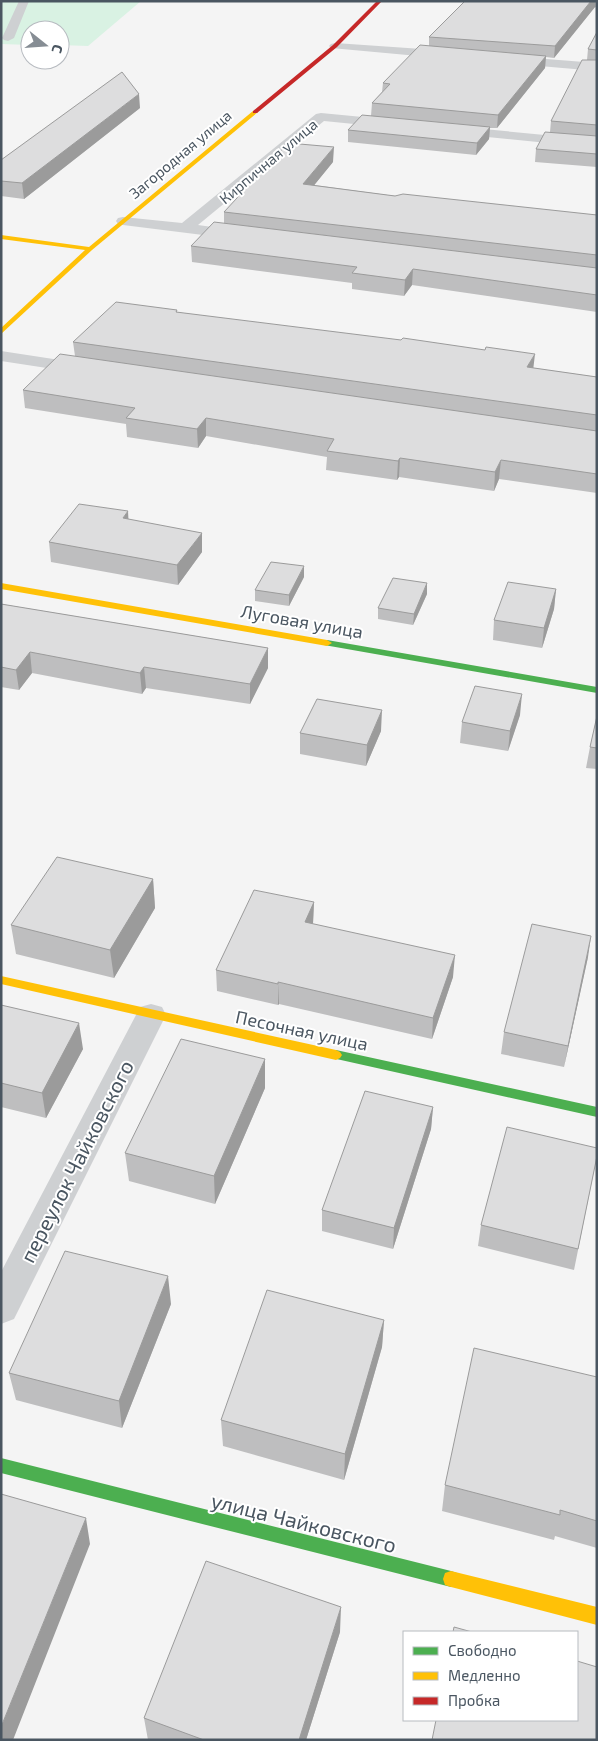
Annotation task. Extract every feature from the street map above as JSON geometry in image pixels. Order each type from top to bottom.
[{"type":"street","points":[[8,38],[24,1]]},
{"type":"street","name":"Загородная улица","points":[[1,332],[90,249],[335,46],[380,1]]},
{"type":"street","points":[[335,46],[463,56]]},
{"type":"street","points":[[491,58],[597,66]]},
{"type":"street","name":"Кирпичная улица","points":[[186,228],[321,117],[410,126]]},
{"type":"street","points":[[439,128],[597,144]]},
{"type":"street","points":[[123,221],[255,237]]},
{"type":"street","points":[[1,237],[90,249]]},
{"type":"street","points":[[1,356],[99,370]]},
{"type":"street","name":"Луговая улица","points":[[1,586],[597,690]]},
{"type":"street","name":"Песочная улица","points":[[1,980],[151,1015],[597,1112]]},
{"type":"street","name":"переулок Чайковского","points":[[1,1308],[151,1015]]},
{"type":"street","name":"улица Чайковского","points":[[1,1465],[597,1616]]},
{"type":"green space","points":[[1,1],[141,1],[88,46],[70,45],[70,20],[20,20],[20,45],[1,44]]},
{"type":"building","points":[[465,1],[591,1],[555,46],[429,37]]},
{"type":"building","points":[[597,32],[597,50],[588,49]]},
{"type":"building","points":[[420,45],[546,56],[498,115],[372,103],[390,84],[383,83]]},
{"type":"building","points":[[582,60],[597,60],[597,125],[551,121]]},
{"type":"building","points":[[122,72],[139,94],[22,183],[1,181],[1,160]]},
{"type":"building","points":[[362,115],[490,127],[477,143],[348,130]]},
{"type":"building","points":[[545,132],[597,136],[597,154],[536,149]]},
{"type":"building","points":[[288,143],[334,147],[303,184],[395,196],[403,194],[597,215],[597,255],[224,212]]},
{"type":"building","points":[[214,222],[597,268],[597,295],[413,269],[405,280],[352,273],[357,267],[191,246]]},
{"type":"building","points":[[116,302],[177,310],[176,312],[401,340],[403,338],[485,350],[486,347],[535,354],[527,367],[597,377],[597,415],[73,342]]},
{"type":"building","points":[[60,354],[597,431],[597,474],[501,460],[495,472],[400,458],[398,461],[327,451],[334,439],[206,418],[197,429],[126,418],[135,408],[23,390]]},
{"type":"building","points":[[79,504],[128,511],[123,518],[202,533],[177,565],[49,542]]},
{"type":"building","points":[[271,562],[304,566],[289,595],[255,590]]},
{"type":"building","points":[[393,578],[427,583],[414,614],[378,608]]},
{"type":"building","points":[[508,582],[556,589],[544,628],[494,620]]},
{"type":"building","points":[[1,604],[268,648],[250,684],[144,667],[140,673],[30,652],[16,670],[1,667]]},
{"type":"building","points":[[475,686],[522,694],[510,731],[462,722]]},
{"type":"building","points":[[317,699],[382,710],[367,745],[300,733]]},
{"type":"building","points":[[597,716],[597,748],[590,747]]},
{"type":"building","points":[[57,857],[153,879],[110,950],[11,925]]},
{"type":"building","points":[[254,890],[314,902],[305,922],[455,955],[433,1018],[278,982],[278,984],[216,970]]},
{"type":"building","points":[[532,924],[591,936],[568,1046],[504,1032]]},
{"type":"building","points":[[1,1005],[79,1023],[42,1093],[1,1083]]},
{"type":"building","points":[[181,1039],[265,1059],[214,1176],[125,1153]]},
{"type":"building","points":[[365,1091],[433,1107],[394,1228],[322,1210]]},
{"type":"building","points":[[507,1127],[597,1148],[578,1249],[481,1225]]},
{"type":"building","points":[[65,1251],[168,1276],[119,1401],[9,1373]]},
{"type":"building","points":[[267,1290],[384,1320],[345,1454],[221,1420]]},
{"type":"building","points":[[474,1348],[597,1377],[597,1521],[560,1510],[560,1515],[445,1485]]},
{"type":"building","points":[[1,1494],[86,1518],[1,1727]]},
{"type":"building","points":[[206,1561],[341,1607],[299,1740],[204,1740],[144,1718]]},
{"type":"building","points":[[454,1627],[468,1631],[453,1631]]},
{"type":"building","points":[[578,1661],[597,1667],[597,1740],[432,1740],[436,1721],[578,1721]]},
{"type":"traffic: fast","points":[[327,643],[597,690]]},
{"type":"traffic: fast","points":[[336,1055],[597,1112]]},
{"type":"traffic: fast","points":[[1,1465],[451,1579]]},
{"type":"traffic: slow","points":[[1,332],[90,249],[255,112]]},
{"type":"traffic: slow","points":[[1,237],[90,249]]},
{"type":"traffic: slow","points":[[1,586],[327,643]]},
{"type":"traffic: slow","points":[[1,980],[336,1055]]},
{"type":"traffic: slow","points":[[451,1579],[597,1616]]},
{"type":"traffic: jam","points":[[255,112],[335,46],[380,1]]}]
